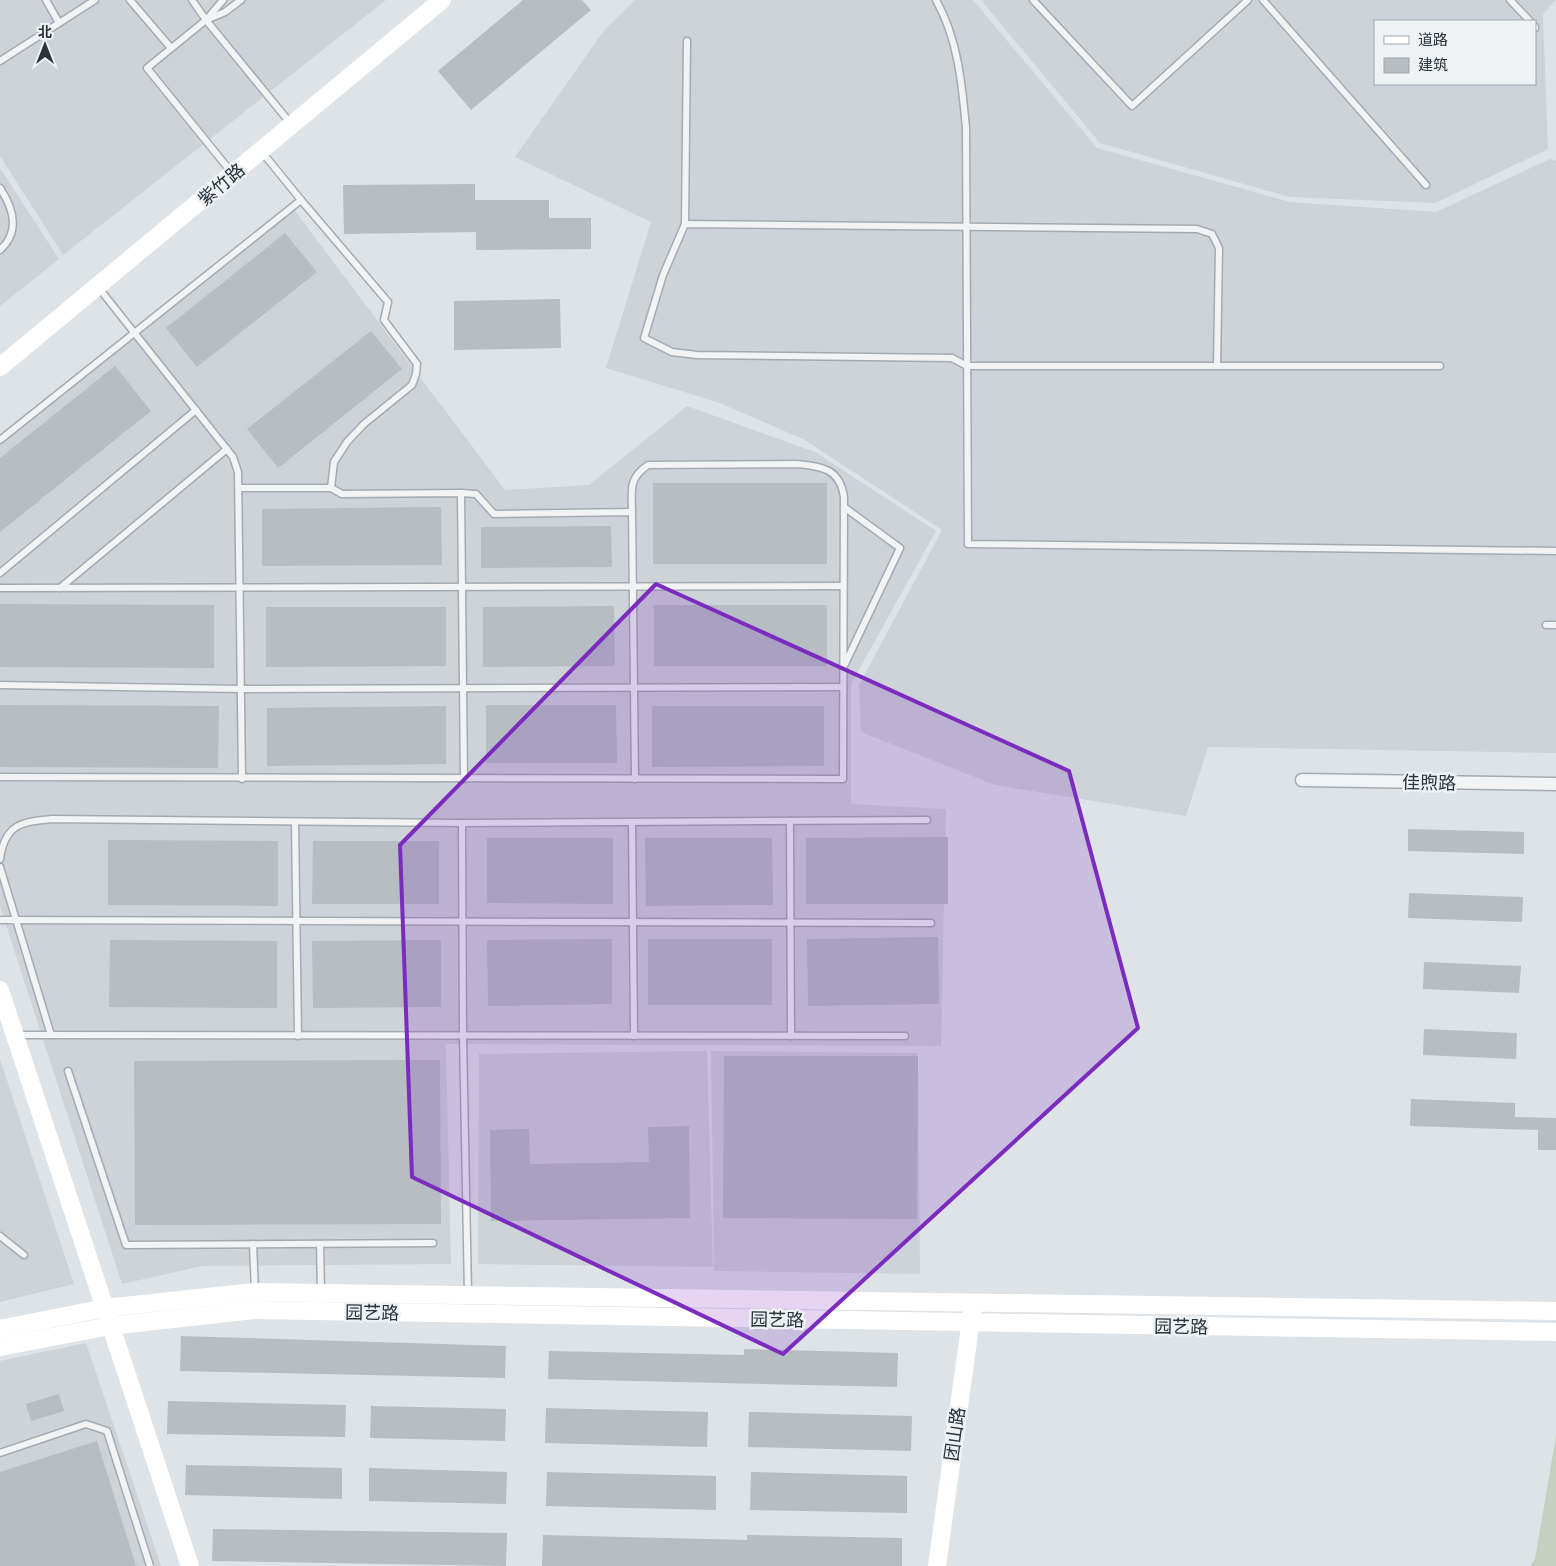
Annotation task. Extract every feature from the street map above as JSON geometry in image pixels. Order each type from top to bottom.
[{"type":"street","name":"紫竹路","points":[[0,367],[442,0]]},
{"type":"street","name":"佳煦路","points":[[1302,780],[1556,784]]},
{"type":"street","points":[[0,990],[190,1566]]},
{"type":"street","name":"园艺路","points":[[0,1329],[105,1308],[255,1292],[1556,1311]]},
{"type":"street","name":"团山路","points":[[936,1566],[974,1302]]},
{"type":"street","name":"园艺路","points":[[0,1347],[110,1326],[254,1310],[1556,1332]]},
{"type":"lane","points":[[46,0],[60,23]]},
{"type":"lane","points":[[0,61],[95,0]]},
{"type":"lane","points":[[130,0],[171,48]]},
{"type":"lane","points":[[192,0],[206,20],[292,124]]},
{"type":"lane","points":[[223,0],[206,20],[148,68],[233,174]]},
{"type":"lane","points":[[206,20],[225,12],[241,0]]},
{"type":"lane","points":[[936,0],[947,19],[960,69],[966,128],[968,544],[1556,551]]},
{"type":"lane","points":[[1033,0],[1132,106],[1248,0]]},
{"type":"lane","points":[[1263,0],[1426,185]]},
{"type":"lane","points":[[1510,0],[1529,20]]},
{"type":"lane","points":[[687,41],[686,224],[663,274],[644,338],[672,352],[698,355],[952,358],[967,366],[1440,366]]},
{"type":"lane","points":[[261,150],[388,302],[384,320],[417,364],[412,385],[364,424],[347,442],[334,462],[331,488]]},
{"type":"lane","points":[[0,188],[13,211],[12,227],[6,244],[0,250]]},
{"type":"lane","points":[[0,440],[133,332],[301,200]]},
{"type":"lane","points":[[686,224],[1197,228],[1212,234],[1219,248],[1217,366]]},
{"type":"lane","points":[[98,286],[233,457],[240,488],[242,779]]},
{"type":"lane","points":[[0,573],[196,410]]},
{"type":"lane","points":[[60,588],[227,449]]},
{"type":"lane","points":[[0,777],[242,779],[635,779],[843,779],[844,508],[842,482],[830,471],[817,466],[797,464],[648,465],[637,473],[632,484],[635,779]]},
{"type":"lane","points":[[240,488],[331,488],[342,494],[476,494],[494,514],[632,512]]},
{"type":"lane","points":[[461,493],[464,779]]},
{"type":"lane","points":[[843,667],[900,548],[844,508]]},
{"type":"lane","points":[[0,588],[843,586]]},
{"type":"lane","points":[[1546,625],[1556,625]]},
{"type":"lane","points":[[0,685],[241,689],[843,687]]},
{"type":"lane","points":[[0,859],[2,846],[11,829],[27,822],[52,819],[462,823],[927,820]]},
{"type":"lane","points":[[790,821],[791,1036]]},
{"type":"lane","points":[[296,822],[298,1036]]},
{"type":"lane","points":[[632,822],[634,1036]]},
{"type":"lane","points":[[462,823],[463,1036],[468,1294]]},
{"type":"lane","points":[[0,867],[51,1035]]},
{"type":"lane","points":[[0,920],[463,923],[931,923]]},
{"type":"lane","points":[[15,1035],[906,1036]]},
{"type":"lane","points":[[68,1071],[126,1245],[434,1243]]},
{"type":"lane","points":[[0,1236],[24,1255]]},
{"type":"lane","points":[[253,1244],[255,1292]]},
{"type":"lane","points":[[320,1244],[321,1292]]},
{"type":"lane","points":[[0,1453],[86,1424],[107,1431],[150,1566]]},
{"type":"highlighted area","points":[[656,584],[1069,771],[1138,1028],[783,1354],[412,1177],[400,845]]},
{"type":"shaded area","points":[[0,0],[386,0],[63,255],[0,156]]},
{"type":"shaded area","points":[[635,0],[973,0],[1097,148],[1290,202],[1436,212],[1550,159],[1556,161],[1556,753],[1208,747],[1186,816],[995,785],[861,732],[859,685],[942,530],[805,440],[720,403],[606,368],[651,222],[515,157],[605,29]]},
{"type":"shaded area","points":[[981,0],[1556,0],[1543,14],[1548,149],[1435,203],[1290,197],[1100,143]]},
{"type":"shaded area","points":[[0,168],[59,259],[0,306]]},
{"type":"shaded area","points":[[292,207],[505,490],[589,485],[687,406],[815,452],[936,531],[851,684],[851,804],[946,809],[941,1046],[446,1044],[451,1264],[202,1266],[122,1284],[0,906],[0,439]]},
{"type":"shaded area","points":[[707,1051],[713,1267],[478,1264],[479,1054]]},
{"type":"shaded area","points":[[711,1051],[918,1053],[920,1274],[714,1271]]},
{"type":"shaded area","points":[[0,1059],[74,1284],[0,1302]]},
{"type":"shaded area","points":[[86,1343],[161,1566],[0,1566],[0,1361]]},
{"type":"green space","points":[[1556,1436],[1556,1566],[1530,1566],[1535,1559]]},
{"type":"building","points":[[523,0],[582,0],[591,10],[471,110],[438,71]]},
{"type":"building","points":[[475,184],[475,200],[549,200],[549,218],[591,218],[591,249],[476,250],[476,232],[344,234],[343,185]]},
{"type":"building","points":[[285,233],[317,272],[197,367],[166,328]]},
{"type":"building","points":[[560,299],[561,348],[454,350],[454,301]]},
{"type":"building","points":[[371,331],[402,369],[278,468],[247,429]]},
{"type":"building","points":[[115,366],[151,411],[0,532],[0,458]]},
{"type":"building","points":[[653,483],[827,483],[827,564],[653,564]]},
{"type":"building","points":[[441,507],[442,565],[262,566],[262,509]]},
{"type":"building","points":[[611,526],[612,567],[481,568],[481,527]]},
{"type":"building","points":[[0,604],[214,605],[214,668],[0,667]]},
{"type":"building","points":[[654,605],[827,605],[827,666],[654,666]]},
{"type":"building","points":[[614,606],[615,666],[483,667],[483,607]]},
{"type":"building","points":[[266,607],[446,607],[446,666],[266,667]]},
{"type":"building","points":[[0,705],[219,706],[218,768],[0,767]]},
{"type":"building","points":[[486,705],[616,705],[617,763],[486,763]]},
{"type":"building","points":[[446,706],[446,764],[267,766],[267,708]]},
{"type":"building","points":[[652,706],[824,706],[824,766],[652,767]]},
{"type":"building","points":[[1408,829],[1524,832],[1524,854],[1408,851]]},
{"type":"building","points":[[948,837],[948,904],[806,904],[806,838]]},
{"type":"building","points":[[487,838],[613,838],[613,904],[487,903]]},
{"type":"building","points":[[645,838],[772,838],[773,905],[646,906]]},
{"type":"building","points":[[108,840],[278,841],[278,906],[108,905]]},
{"type":"building","points":[[313,841],[439,841],[439,904],[312,904]]},
{"type":"building","points":[[1409,893],[1523,897],[1522,922],[1408,918]]},
{"type":"building","points":[[938,937],[939,1004],[808,1006],[807,939]]},
{"type":"building","points":[[612,939],[612,1004],[488,1006],[487,940]]},
{"type":"building","points":[[648,939],[772,939],[772,1005],[648,1005]]},
{"type":"building","points":[[110,940],[277,941],[277,1008],[109,1007]]},
{"type":"building","points":[[441,940],[441,1007],[313,1008],[312,941]]},
{"type":"building","points":[[1424,962],[1521,966],[1519,993],[1423,989]]},
{"type":"building","points":[[1424,1029],[1517,1033],[1516,1059],[1423,1055]]},
{"type":"building","points":[[724,1056],[918,1056],[917,1219],[723,1218]]},
{"type":"building","points":[[440,1060],[441,1224],[135,1225],[134,1061]]},
{"type":"building","points":[[1411,1099],[1515,1103],[1515,1117],[1556,1118],[1556,1150],[1538,1150],[1538,1130],[1410,1126]]},
{"type":"building","points":[[689,1126],[690,1218],[491,1221],[490,1130],[529,1129],[530,1164],[649,1162],[648,1127]]},
{"type":"building","points":[[181,1336],[506,1346],[505,1378],[180,1371]]},
{"type":"building","points":[[744,1349],[898,1353],[897,1387],[548,1379],[549,1351],[744,1355]]},
{"type":"building","points":[[59,1394],[64,1411],[31,1421],[26,1404]]},
{"type":"building","points":[[168,1401],[346,1405],[345,1437],[167,1434]]},
{"type":"building","points":[[371,1406],[506,1409],[505,1441],[370,1438]]},
{"type":"building","points":[[546,1408],[708,1412],[707,1447],[545,1443]]},
{"type":"building","points":[[749,1412],[912,1416],[911,1451],[748,1447]]},
{"type":"building","points":[[97,1441],[136,1566],[0,1566],[0,1472]]},
{"type":"building","points":[[186,1465],[342,1468],[342,1499],[185,1495]]},
{"type":"building","points":[[369,1468],[507,1472],[506,1504],[369,1501]]},
{"type":"building","points":[[547,1472],[716,1476],[716,1510],[546,1506]]},
{"type":"building","points":[[751,1472],[907,1476],[907,1513],[750,1510]]},
{"type":"building","points":[[213,1529],[507,1533],[506,1566],[212,1561]]},
{"type":"building","points":[[543,1535],[747,1540],[747,1535],[902,1538],[902,1566],[542,1566]]}]
